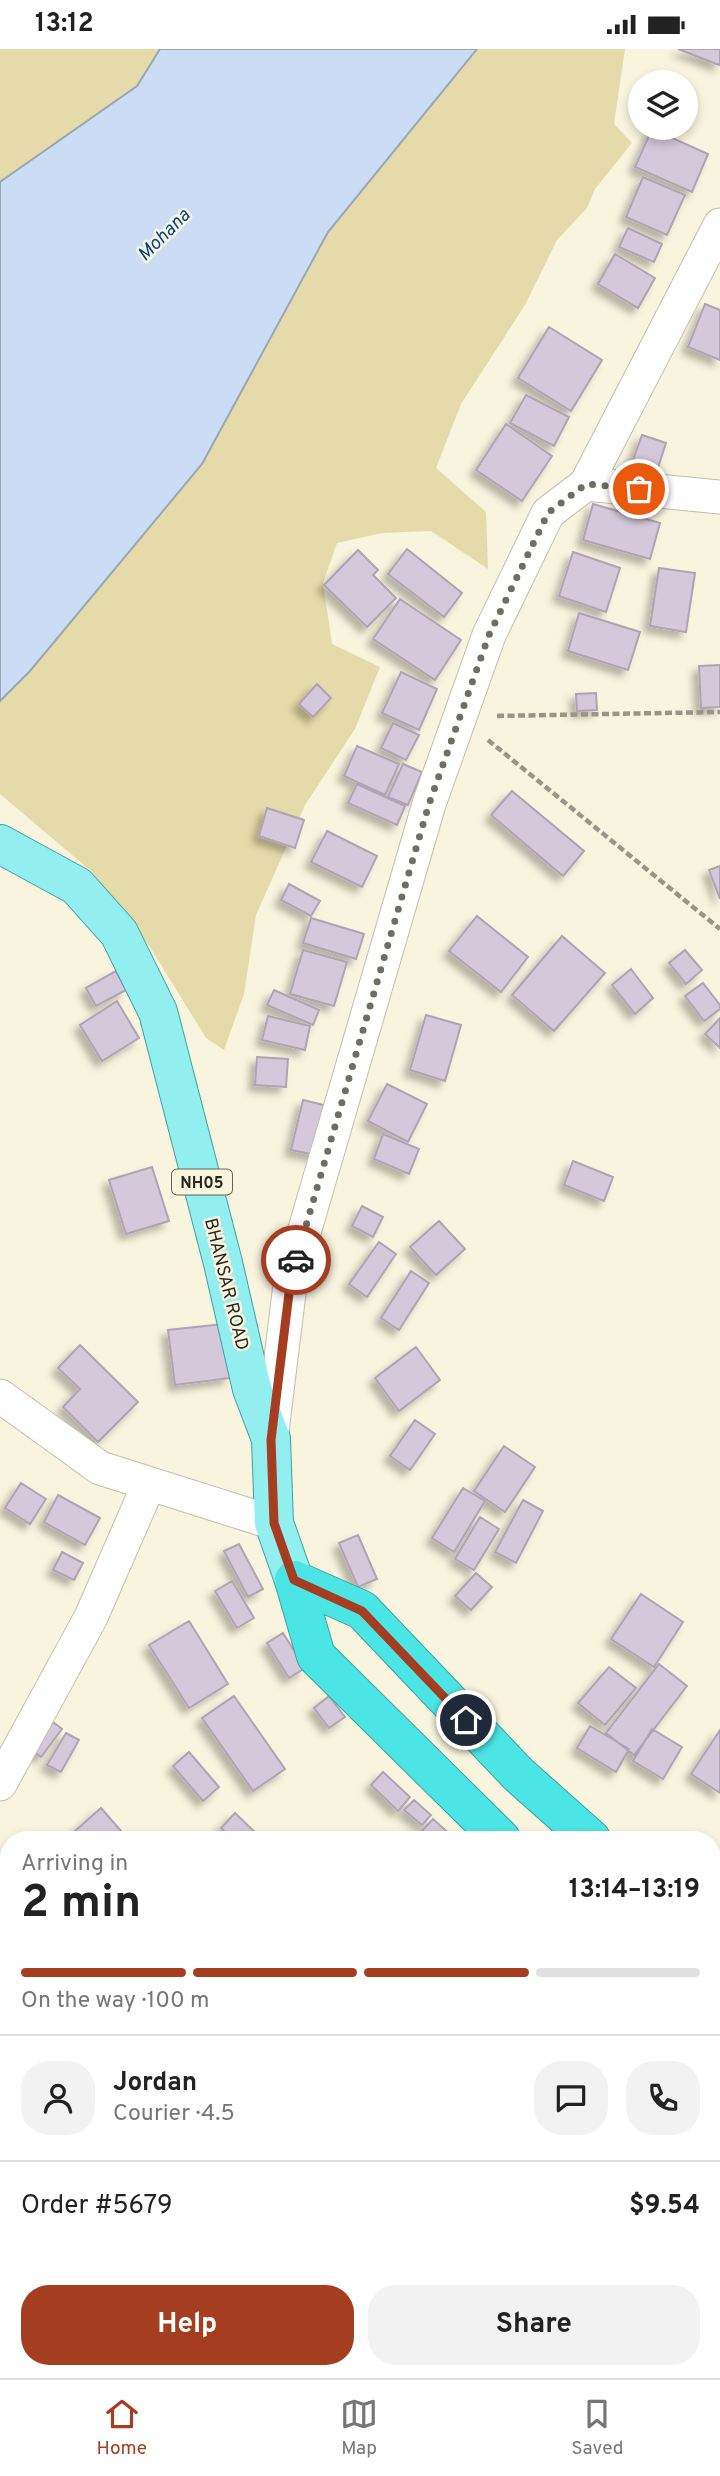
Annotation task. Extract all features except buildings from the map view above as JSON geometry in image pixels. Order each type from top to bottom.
[{"type":"highway","points":[[294,1580],[362,1611],[518,1774],[582,1831]]},
{"type":"highway","name":"NH05","points":[[294,1580],[316,1656],[493,1831]]},
{"type":"main road","name":"BHANSAR ROAD","points":[[1,845],[77,886],[119,933],[158,1012],[223,1263],[252,1389],[271,1440],[274,1523],[294,1580]]},
{"type":"street","points":[[271,1440],[291,1277],[429,804],[489,635],[548,513],[586,484],[720,225]]},
{"type":"street","points":[[586,484],[720,497]]},
{"type":"street","points":[[0,1396],[100,1468],[274,1523]]},
{"type":"street","points":[[0,1784],[91,1618],[149,1484]]},
{"type":"path","points":[[460,717],[720,712]]},
{"type":"path","points":[[460,717],[720,929]]},
{"type":"shaded area","points":[[0,49],[160,49],[137,86],[0,182]]},
{"type":"shaded area","points":[[477,49],[625,49],[614,124],[632,143],[595,189],[587,208],[557,240],[525,305],[461,404],[436,468],[486,512],[488,569],[431,531],[382,533],[337,543],[323,583],[332,644],[380,667],[355,729],[305,805],[256,915],[244,994],[224,1050],[206,1038],[150,947],[91,871],[0,794],[0,701],[30,671],[202,464],[328,232]]},
{"type":"water","name":"Mohana","points":[[160,49],[477,49],[328,232],[202,464],[30,671],[0,701],[0,182],[137,86]]},
{"type":"way so far","points":[[296,1260],[429,804],[489,635],[548,513],[586,484],[639,489]]},
{"type":"route","points":[[296,1260],[291,1277],[271,1440],[274,1523],[294,1580],[362,1611],[466,1720]]}]
